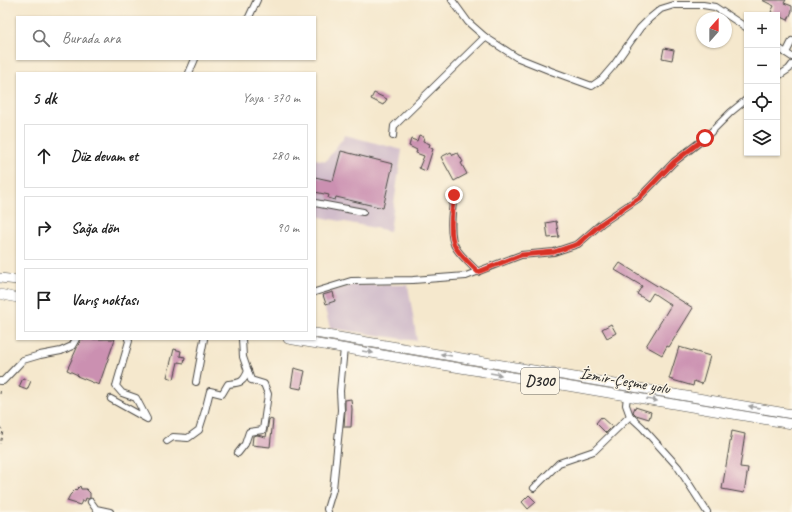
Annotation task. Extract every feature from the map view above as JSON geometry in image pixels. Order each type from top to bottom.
[{"type":"highway","points":[[0,278],[16,280]]},
{"type":"highway","points":[[0,294],[16,298]]},
{"type":"highway","name":"İzmir-Çeşme yolu","points":[[316,333],[792,414]]},
{"type":"highway","name":"İzmir-Çeşme yolu","points":[[294,340],[792,424]]},
{"type":"street","points":[[249,16],[257,0]]},
{"type":"street","points":[[452,0],[468,22],[485,38],[516,57],[592,86],[602,79],[614,65],[640,28],[661,9],[674,2],[715,7],[744,26]]},
{"type":"street","points":[[393,136],[394,126],[485,38]]},
{"type":"street","points":[[786,53],[792,41]]},
{"type":"street","points":[[778,48],[792,57]]},
{"type":"street","points":[[189,72],[194,60]]},
{"type":"street","points":[[780,75],[792,65]]},
{"type":"street","points":[[316,292],[351,281],[413,280],[466,276],[521,255],[554,252],[578,244],[602,223],[639,198],[674,162],[705,138],[744,101]]},
{"type":"street","points":[[454,195],[451,215],[452,235],[455,248],[478,272]]},
{"type":"street","points":[[316,204],[363,212]]},
{"type":"street","points":[[0,381],[3,381],[23,360],[61,351],[72,346],[75,340]]},
{"type":"street","points":[[111,399],[147,419],[136,398],[122,393],[116,386],[128,340]]},
{"type":"street","points":[[196,382],[204,340]]},
{"type":"street","points":[[238,453],[245,444],[249,432],[263,430],[268,394],[264,384],[251,380],[243,357],[242,340]]},
{"type":"street","points":[[328,512],[333,489],[344,348]]},
{"type":"street","points":[[167,441],[173,436],[188,438],[199,430],[210,392],[222,394],[228,384],[239,383],[245,378],[248,371]]},
{"type":"street","points":[[627,396],[626,405],[630,416],[678,467],[707,512]]},
{"type":"street","points":[[534,488],[559,463],[594,451],[630,416]]},
{"type":"street","points":[[91,502],[96,509],[110,512]]},
{"type":"path","points":[[0,427],[2,431],[0,444]]},
{"type":"shaded area","points":[[345,135],[402,150],[390,231],[316,216],[316,159],[326,161]]},
{"type":"shaded area","points":[[352,285],[408,285],[417,341],[330,328],[321,294]]},
{"type":"building","points":[[762,0],[786,0],[784,3],[792,6],[792,11],[788,20],[780,16],[780,12],[771,12],[774,6]]},
{"type":"building","points":[[664,48],[674,50],[672,60],[662,58]]},
{"type":"building","points":[[374,93],[387,99],[383,105],[371,99]]},
{"type":"building","points":[[419,135],[424,137],[423,141],[430,144],[429,147],[433,149],[426,171],[419,168],[424,156],[416,153],[417,150],[409,146],[411,139],[417,141]]},
{"type":"building","points":[[341,151],[393,164],[383,208],[336,197],[335,200],[328,198],[329,195],[316,192],[316,177],[333,181]]},
{"type":"building","points":[[451,152],[453,155],[458,153],[467,174],[454,181],[441,157]]},
{"type":"building","points":[[556,221],[559,237],[548,238],[546,223]]},
{"type":"building","points":[[620,263],[693,308],[669,347],[667,346],[662,355],[646,346],[671,305],[653,293],[648,301],[637,294],[642,286],[615,270]]},
{"type":"building","points":[[333,292],[335,301],[326,304],[323,295]]},
{"type":"building","points":[[611,324],[616,333],[607,338],[602,329]]},
{"type":"building","points":[[81,340],[115,340],[99,385],[67,370]]},
{"type":"building","points":[[679,347],[710,356],[702,384],[694,381],[693,386],[669,379]]},
{"type":"building","points":[[174,349],[181,351],[180,356],[185,357],[184,363],[178,362],[174,379],[167,377]]},
{"type":"building","points":[[294,368],[305,371],[301,389],[291,387]]},
{"type":"building","points":[[23,378],[31,381],[27,390],[19,387]]},
{"type":"building","points":[[351,399],[351,427],[344,427],[345,400]]},
{"type":"building","points":[[635,407],[651,412],[649,419],[636,415],[633,412]]},
{"type":"building","points":[[601,417],[612,427],[606,433],[596,423]]},
{"type":"building","points":[[269,419],[273,420],[270,447],[252,445],[253,436],[257,435],[266,437]]},
{"type":"building","points":[[732,431],[745,434],[740,467],[748,468],[744,493],[722,489]]},
{"type":"building","points":[[80,486],[81,489],[86,489],[90,493],[90,498],[86,498],[80,505],[67,501],[70,495]]},
{"type":"building","points":[[529,495],[536,502],[528,509],[522,502]]},
{"type":"route","points":[[454,195],[451,215],[452,235],[455,248],[478,272],[521,255],[554,252],[578,244],[602,223],[639,198],[674,162],[705,138]]}]
